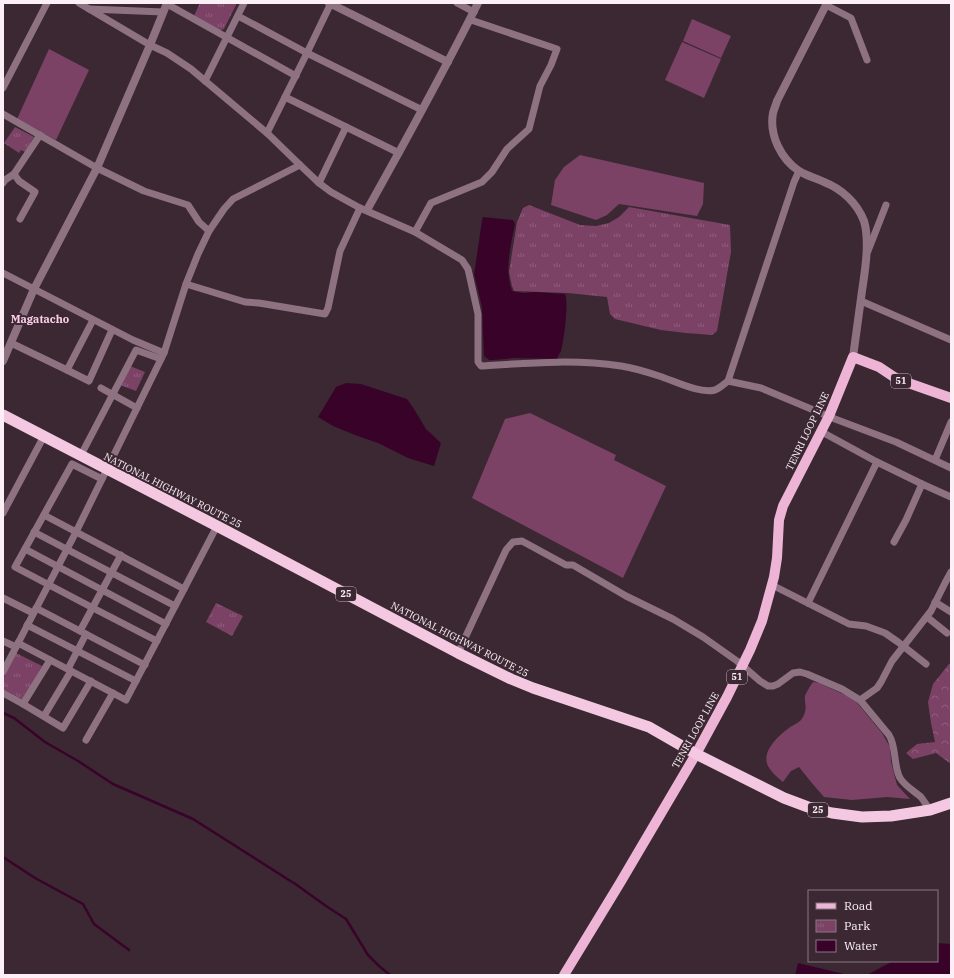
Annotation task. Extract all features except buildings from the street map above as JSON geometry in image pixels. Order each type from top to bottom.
[{"type":"highway","name":"NATIONAL HIGHWAY ROUTE 25","points":[[3,415],[458,653],[511,679],[533,688],[649,727],[696,754],[784,798],[808,807],[832,813],[862,817],[891,816],[930,810],[951,803]]},
{"type":"main road","name":"51","points":[[854,357],[879,367],[897,379],[951,398]]},
{"type":"main road","name":"TENRI LOOP LINE","points":[[564,975],[696,754],[742,666],[758,631],[772,585],[778,558],[779,520],[782,510],[822,432],[854,357]]},
{"type":"street","points":[[3,88],[47,3]]},
{"type":"street","points":[[79,3],[150,45],[167,53],[191,69],[267,133],[319,183],[332,192],[363,209],[415,232],[462,260],[468,269],[478,314],[478,362],[481,366],[531,362],[581,362],[615,365],[705,391],[716,389],[728,381],[794,182],[799,171]]},
{"type":"street","points":[[204,81],[244,3]]},
{"type":"street","points":[[267,133],[296,76],[330,3],[448,62]]},
{"type":"street","points":[[415,232],[431,202],[482,182],[492,172],[507,149],[528,129],[540,86],[551,65],[557,49],[472,16],[457,3]]},
{"type":"street","points":[[186,284],[245,302],[325,314],[328,308],[340,251],[363,209],[399,153],[478,3]]},
{"type":"street","points":[[854,357],[866,256],[867,236],[864,222],[859,210],[838,188],[811,177],[791,165],[777,144],[773,129],[773,113],[777,101],[826,4],[851,18],[867,60]]},
{"type":"street","points":[[89,9],[166,6],[296,76]]},
{"type":"street","points":[[3,361],[34,289],[97,168],[166,6]]},
{"type":"street","points":[[238,16],[307,53],[422,110]]},
{"type":"street","points":[[285,97],[399,153]]},
{"type":"street","points":[[3,114],[97,168],[144,191],[188,205],[198,222],[209,231]]},
{"type":"street","points":[[319,183],[346,127]]},
{"type":"street","points":[[3,183],[14,174],[40,135]]},
{"type":"street","points":[[3,672],[67,550],[162,356],[186,284],[209,231],[233,199],[300,165]]},
{"type":"street","points":[[14,174],[19,181],[35,192],[20,219]]},
{"type":"street","points":[[866,256],[886,205]]},
{"type":"street","points":[[3,273],[162,356]]},
{"type":"street","points":[[861,301],[951,340]]},
{"type":"street","points":[[67,370],[93,320]]},
{"type":"street","points":[[10,344],[89,381],[112,330]]},
{"type":"street","points":[[81,455],[136,350],[162,356]]},
{"type":"street","points":[[728,381],[761,388],[896,442],[951,468]]},
{"type":"street","points":[[101,388],[137,408]]},
{"type":"street","points":[[935,460],[951,422]]},
{"type":"street","points":[[822,432],[878,462],[951,497]]},
{"type":"street","points":[[3,513],[44,436]]},
{"type":"street","points":[[808,603],[878,462]]},
{"type":"street","points":[[102,479],[72,464],[15,567],[158,641]]},
{"type":"street","points":[[894,542],[906,520],[922,484]]},
{"type":"street","points":[[44,515],[184,588]]},
{"type":"street","points":[[3,641],[17,645],[50,660],[126,700],[217,526]]},
{"type":"street","points":[[34,532],[175,606]]},
{"type":"street","points":[[458,653],[506,550],[513,542],[522,541],[566,565],[573,565],[626,596],[673,619],[703,637],[737,661],[768,686],[778,684],[793,673],[800,672],[842,689],[860,700],[889,735],[892,741],[900,778],[921,798],[930,810]]},
{"type":"street","points":[[25,549],[166,624]]},
{"type":"street","points":[[44,716],[70,670],[93,608],[121,555]]},
{"type":"street","points":[[860,700],[877,688],[892,661],[927,617],[951,572]]},
{"type":"street","points":[[772,585],[849,624],[866,626],[885,633],[926,664]]},
{"type":"street","points":[[3,598],[83,633],[145,665]]},
{"type":"street","points":[[935,602],[951,612]]},
{"type":"street","points":[[927,617],[947,633]]},
{"type":"street","points":[[27,625],[136,682]]},
{"type":"street","points":[[23,704],[50,660]]},
{"type":"street","points":[[3,693],[63,728],[91,681]]},
{"type":"street","points":[[86,740],[113,693]]},
{"type":"green space","points":[[200,3],[237,3],[224,29],[218,31],[193,18]]},
{"type":"green space","points":[[692,19],[731,36],[721,58],[683,41]]},
{"type":"green space","points":[[682,42],[721,59],[704,98],[665,80]]},
{"type":"green space","points":[[49,49],[89,70],[56,140],[17,119]]},
{"type":"green space","points":[[15,127],[34,137],[25,152],[21,150],[19,153],[4,143]]},
{"type":"green space","points":[[580,155],[704,183],[703,204],[697,216],[619,204],[607,215],[596,220],[551,205],[555,180],[564,167]]},
{"type":"green space","points":[[529,205],[580,225],[596,226],[609,223],[619,217],[629,207],[730,225],[731,252],[717,331],[712,335],[686,333],[661,330],[615,319],[610,314],[607,297],[568,293],[514,291],[509,272],[517,222],[523,208]]},
{"type":"green space","points":[[130,366],[145,372],[136,391],[120,385]]},
{"type":"green space","points":[[530,413],[616,455],[614,460],[666,486],[623,578],[472,498],[505,419]]},
{"type":"green space","points":[[216,603],[243,616],[232,636],[206,622]]},
{"type":"green space","points":[[16,653],[42,666],[23,700],[3,689],[3,679]]},
{"type":"green space","points":[[951,663],[951,764],[936,753],[913,759],[906,753],[917,744],[935,742],[928,702],[933,684]]},
{"type":"green space","points":[[813,682],[819,683],[854,699],[882,733],[890,747],[891,762],[897,785],[910,799],[887,797],[852,800],[824,797],[799,767],[791,771],[783,782],[771,771],[766,761],[769,750],[780,735],[802,719],[806,708],[805,696]]},
{"type":"water","points":[[483,217],[513,220],[515,224],[508,266],[512,291],[523,293],[535,292],[565,294],[565,331],[561,351],[557,359],[514,358],[489,360],[484,356],[482,307],[474,274]]},
{"type":"water","points":[[346,383],[361,384],[407,399],[426,429],[441,443],[434,466],[408,458],[378,443],[333,426],[318,417],[336,387]]},
{"type":"water","points":[[938,943],[951,944],[951,975],[867,975],[891,962],[938,962]]},
{"type":"water","points":[[798,963],[848,975],[795,975]]},
{"type":"waterway","points":[[3,713],[14,718],[45,742],[113,784],[193,819],[292,882]]},
{"type":"waterway","points":[[3,857],[35,878],[83,904],[94,924],[129,950]]},
{"type":"waterway","points":[[294,883],[346,919],[368,955],[390,975]]},
{"type":"district","name":"Magatacho","points":[[40,319]]}]
